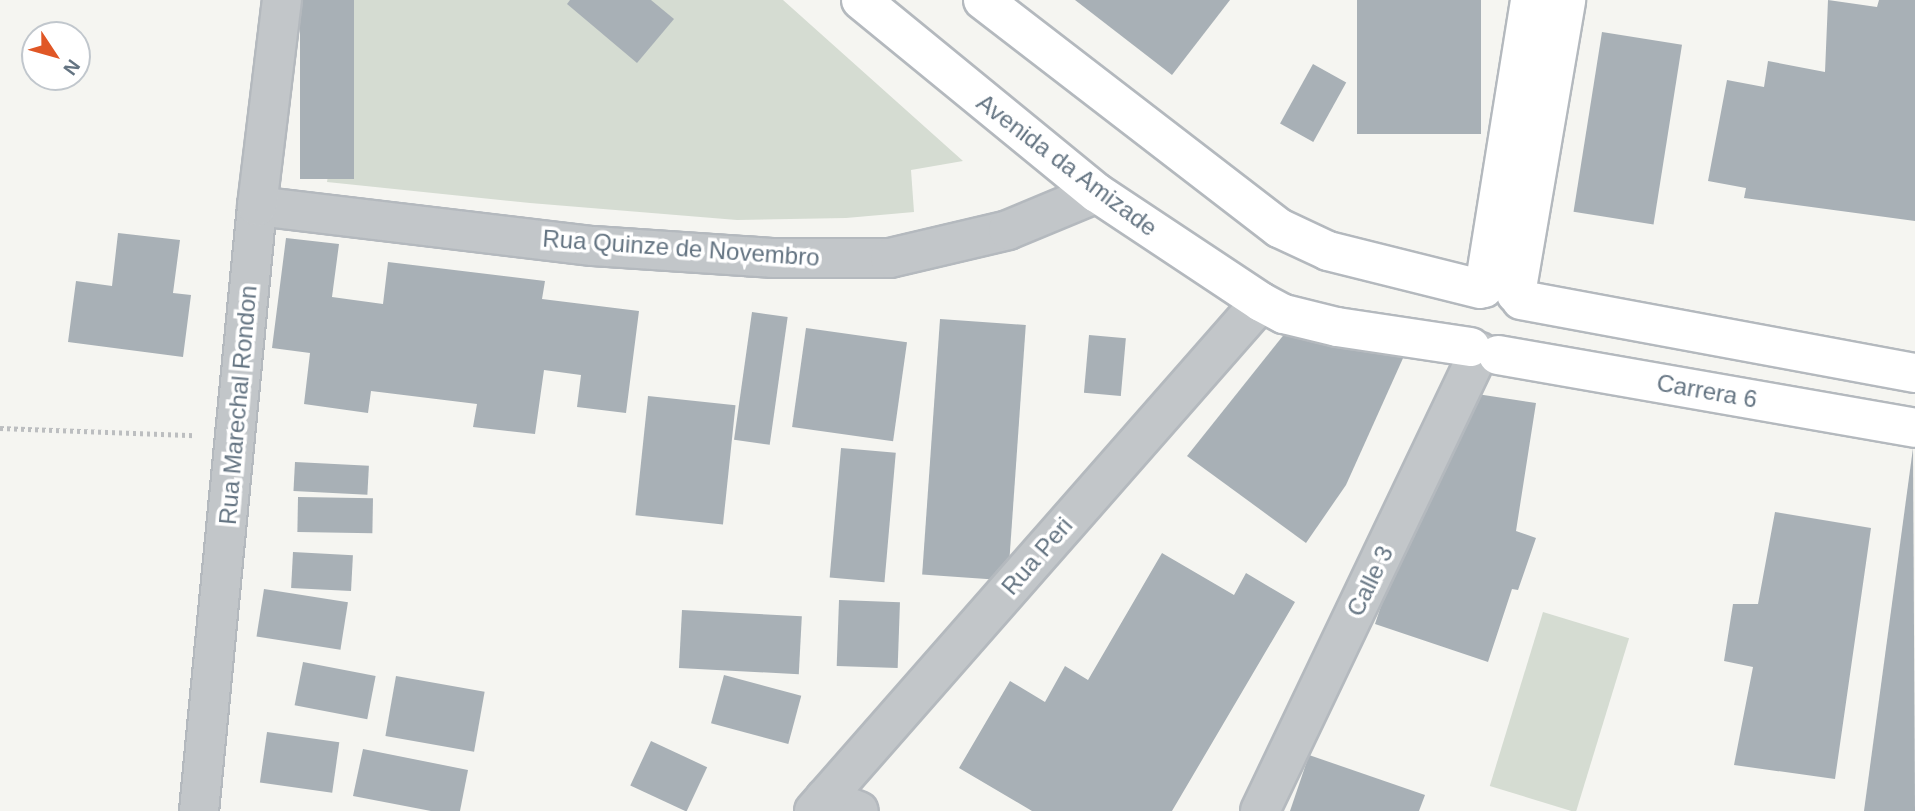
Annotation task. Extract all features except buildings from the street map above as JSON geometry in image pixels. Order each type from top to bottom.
[{"type":"main road","name":"Avenida da Amizade","points":[[861,0],[1097,193],[1273,308]]},
{"type":"main road","points":[[983,0],[1269,220],[1328,251],[1500,293],[1915,373]]},
{"type":"main road","points":[[1500,293],[1531,0]]},
{"type":"main road","points":[[1500,293],[1566,0]]},
{"type":"main road","points":[[1500,293],[1526,309],[1526,329],[1516,346],[1483,351],[1464,338],[1459,316],[1463,305],[1500,293]]},
{"type":"main road","name":"Carrera 6","points":[[1273,308],[1337,327],[1915,428]]},
{"type":"street","name":"Rua Marechal Rondon","points":[[199,811],[257,206],[282,0]]},
{"type":"street","name":"Rua Quinze de Novembro","points":[[257,206],[593,246],[772,258],[890,258],[1008,230],[1097,193]]},
{"type":"street","name":"Rua Peri","points":[[833,807],[1273,308]]},
{"type":"street","name":"Calle 3","points":[[1260,811],[1483,351]]},
{"type":"path","points":[[0,428],[234,437]]},
{"type":"shaded area","points":[[354,0],[783,0],[963,161],[911,170],[914,212],[846,218],[737,220],[530,203],[327,182]]},
{"type":"shaded area","points":[[1543,612],[1629,638],[1576,811],[1490,786]]}]
